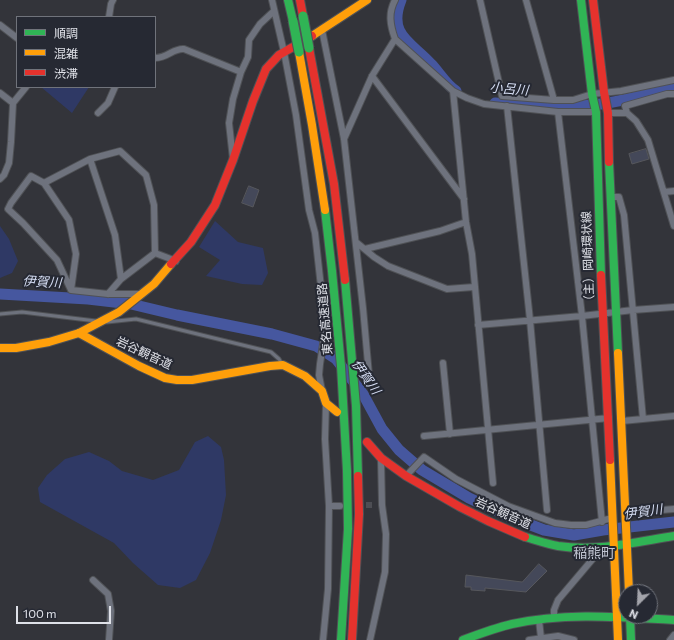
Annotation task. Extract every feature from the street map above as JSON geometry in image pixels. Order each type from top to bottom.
[{"type":"main road","name":"東名高速道路","points":[[288,0],[311,113],[322,185],[333,275],[344,399],[348,513],[341,640]]},
{"type":"main road","name":"東名高速道路","points":[[300,0],[310,48],[334,191],[345,274],[356,406],[359,514],[352,640]]},
{"type":"main road","points":[[0,348],[16,348],[49,342],[79,333],[119,312],[141,296],[154,284],[176,261],[191,242],[215,205],[266,69],[279,55],[322,30],[367,0]]},
{"type":"main road","name":"（主）岡崎環状線","points":[[581,0],[592,94],[596,112],[602,313],[609,418],[613,546]]},
{"type":"main road","name":"（主）岡崎環状線","points":[[593,0],[604,92],[608,113],[615,312],[622,421],[627,544]]},
{"type":"main road","name":"岩谷観音道","points":[[79,333],[139,366],[165,378],[177,380],[192,380],[283,365]]},
{"type":"main road","points":[[283,365],[305,376],[322,391],[326,402],[337,412]]},
{"type":"main road","name":"岩谷観音道","points":[[367,442],[381,458],[393,466],[408,473],[460,507],[517,534],[557,546],[578,548],[602,548],[674,536]]},
{"type":"main road","points":[[627,544],[629,584]]},
{"type":"main road","points":[[463,640],[495,628],[539,620],[554,618],[618,617],[613,546]]},
{"type":"main road","points":[[658,619],[674,620]]},
{"type":"main road","points":[[618,624],[618,640]]},
{"type":"main road","points":[[630,624],[631,640]]},
{"type":"street","points":[[109,16],[113,0]]},
{"type":"street","points":[[272,0],[296,115],[310,210],[315,233],[323,305],[324,338],[319,375],[322,391]]},
{"type":"street","points":[[395,0],[390,16],[391,29],[396,38],[453,91],[484,104],[558,112],[596,112]]},
{"type":"street","points":[[480,0],[502,96],[573,100],[592,94],[674,80]]},
{"type":"street","points":[[526,0],[554,100]]},
{"type":"street","points":[[233,160],[228,123],[241,72],[248,57],[249,40],[260,24],[274,11]]},
{"type":"street","points":[[0,25],[16,37]]},
{"type":"street","points":[[322,30],[344,139],[369,375]]},
{"type":"street","points":[[344,139],[372,76],[396,38]]},
{"type":"street","points":[[156,58],[164,58],[180,48],[241,72]]},
{"type":"street","points":[[372,76],[464,199]]},
{"type":"street","points":[[0,179],[4,175],[8,163],[11,142],[13,103],[25,88]]},
{"type":"street","points":[[98,113],[108,103],[115,88]]},
{"type":"street","points":[[453,91],[466,222],[472,254],[493,484]]},
{"type":"street","points":[[0,93],[13,103]]},
{"type":"street","points":[[674,94],[666,94],[625,106],[627,113],[636,122],[648,140],[674,226]]},
{"type":"street","points":[[507,106],[530,320],[547,510]]},
{"type":"street","points":[[558,112],[582,316],[602,522]]},
{"type":"street","points":[[608,113],[627,113]]},
{"type":"street","points":[[44,183],[90,159],[120,151],[146,175],[154,205],[155,253]]},
{"type":"street","points":[[90,159],[115,235],[121,279]]},
{"type":"street","points":[[31,176],[44,183],[69,220],[76,254],[71,290],[57,260],[23,222],[8,209],[31,176]]},
{"type":"street","points":[[664,192],[674,191]]},
{"type":"street","points":[[610,197],[619,197],[624,215],[643,419]]},
{"type":"street","points":[[365,250],[440,231],[466,222]]},
{"type":"street","points":[[356,242],[388,266],[447,289],[474,286]]},
{"type":"street","points":[[155,253],[176,261]]},
{"type":"street","points":[[108,294],[121,279],[155,253]]},
{"type":"street","points":[[71,290],[141,296]]},
{"type":"street","points":[[478,325],[674,307]]},
{"type":"street","points":[[443,364],[450,434]]},
{"type":"street","points":[[323,640],[328,589],[329,506],[325,439],[326,402]]},
{"type":"street","points":[[622,421],[674,416]]},
{"type":"street","points":[[424,436],[609,418]]},
{"type":"street","points":[[408,473],[424,457],[456,479],[508,506],[556,523],[578,525],[602,522],[612,518]]},
{"type":"street","points":[[370,640],[385,572],[386,534],[382,505],[381,458]]},
{"type":"street","points":[[374,505],[382,505]]},
{"type":"street","points":[[329,506],[340,506]]},
{"type":"street","points":[[626,513],[674,509]]},
{"type":"street","points":[[554,618],[554,610],[558,600],[602,548]]},
{"type":"street","points":[[93,580],[108,594],[111,611],[109,640]]},
{"type":"street","points":[[539,620],[541,638]]},
{"type":"street","points":[[670,640],[674,635]]},
{"type":"street","points":[[529,640],[541,638],[553,639],[558,636],[574,640]]},
{"type":"lane","points":[[0,314],[22,312],[102,322],[136,319],[271,352],[279,358],[283,365]]},
{"type":"shaded area","points":[[42,88],[88,88],[72,113]]},
{"type":"shaded area","points":[[215,221],[238,242],[263,248],[268,273],[262,285],[242,284],[206,276],[220,260],[199,247]]},
{"type":"shaded area","points":[[0,226],[9,239],[18,261],[12,273],[0,278]]},
{"type":"shaded area","points":[[208,436],[221,447],[224,460],[226,495],[221,520],[210,553],[196,580],[180,588],[158,585],[133,563],[114,543],[40,502],[38,488],[47,475],[65,459],[89,452],[109,461],[122,471],[153,480],[179,470],[195,442]]},
{"type":"building","points":[[646,149],[649,159],[632,164],[629,154]]},
{"type":"building","points":[[249,186],[259,190],[253,207],[242,203]]},
{"type":"building","points":[[539,564],[547,571],[526,592],[485,588],[485,591],[471,590],[471,587],[465,587],[466,575],[522,582]]},
{"type":"waterway","name":"小呂川","points":[[401,0],[397,12],[397,22],[403,37],[456,91]]},
{"type":"waterway","name":"小呂川","points":[[495,103],[548,106],[601,104],[645,95],[670,87],[674,88]]},
{"type":"waterway","name":"伊賀川","points":[[0,294],[88,299],[131,304],[272,334],[316,346],[336,359],[363,394],[382,429],[399,450],[422,470],[469,498],[510,517],[544,530],[574,535],[603,530],[674,522]]},
{"type":"tunnel","points":[[357,505],[374,505]]},
{"type":"traffic: fast","points":[[288,0],[293,21]]},
{"type":"traffic: fast","points":[[581,0],[592,94],[596,112],[601,275]]},
{"type":"traffic: fast","points":[[303,16],[309,48]]},
{"type":"traffic: fast","points":[[293,21],[299,52]]},
{"type":"traffic: fast","points":[[609,162],[618,353]]},
{"type":"traffic: fast","points":[[325,210],[341,366],[347,471],[348,529],[341,640]]},
{"type":"traffic: fast","points":[[345,280],[356,406],[358,476]]},
{"type":"traffic: fast","points":[[525,537],[558,546],[587,548],[616,546],[674,536]]},
{"type":"traffic: fast","points":[[463,640],[512,624],[552,618],[593,616],[674,620]]},
{"type":"traffic: fast","points":[[630,624],[631,640]]},
{"type":"traffic: slow","points":[[312,36],[367,0]]},
{"type":"traffic: slow","points":[[299,52],[325,210]]},
{"type":"traffic: slow","points":[[0,348],[16,348],[49,342],[79,333],[119,312],[154,284],[171,264]]},
{"type":"traffic: slow","points":[[79,333],[139,366],[165,378],[177,380],[192,380],[283,365],[305,376],[322,391],[326,403],[337,412]]},
{"type":"traffic: slow","points":[[618,353],[629,584]]},
{"type":"traffic: slow","points":[[610,460],[618,640]]},
{"type":"traffic: jam","points":[[300,0],[303,16]]},
{"type":"traffic: jam","points":[[593,0],[604,92],[608,113],[609,162]]},
{"type":"traffic: jam","points":[[171,264],[191,242],[215,205],[266,69],[279,55],[312,36]]},
{"type":"traffic: jam","points":[[309,48],[334,184],[345,280]]},
{"type":"traffic: jam","points":[[601,275],[610,460]]},
{"type":"traffic: jam","points":[[367,442],[381,458],[406,476],[460,507],[525,537]]},
{"type":"traffic: jam","points":[[352,640],[359,514],[358,476]]},
{"type":"district","name":"稲熊町","points":[[594,553]]}]
